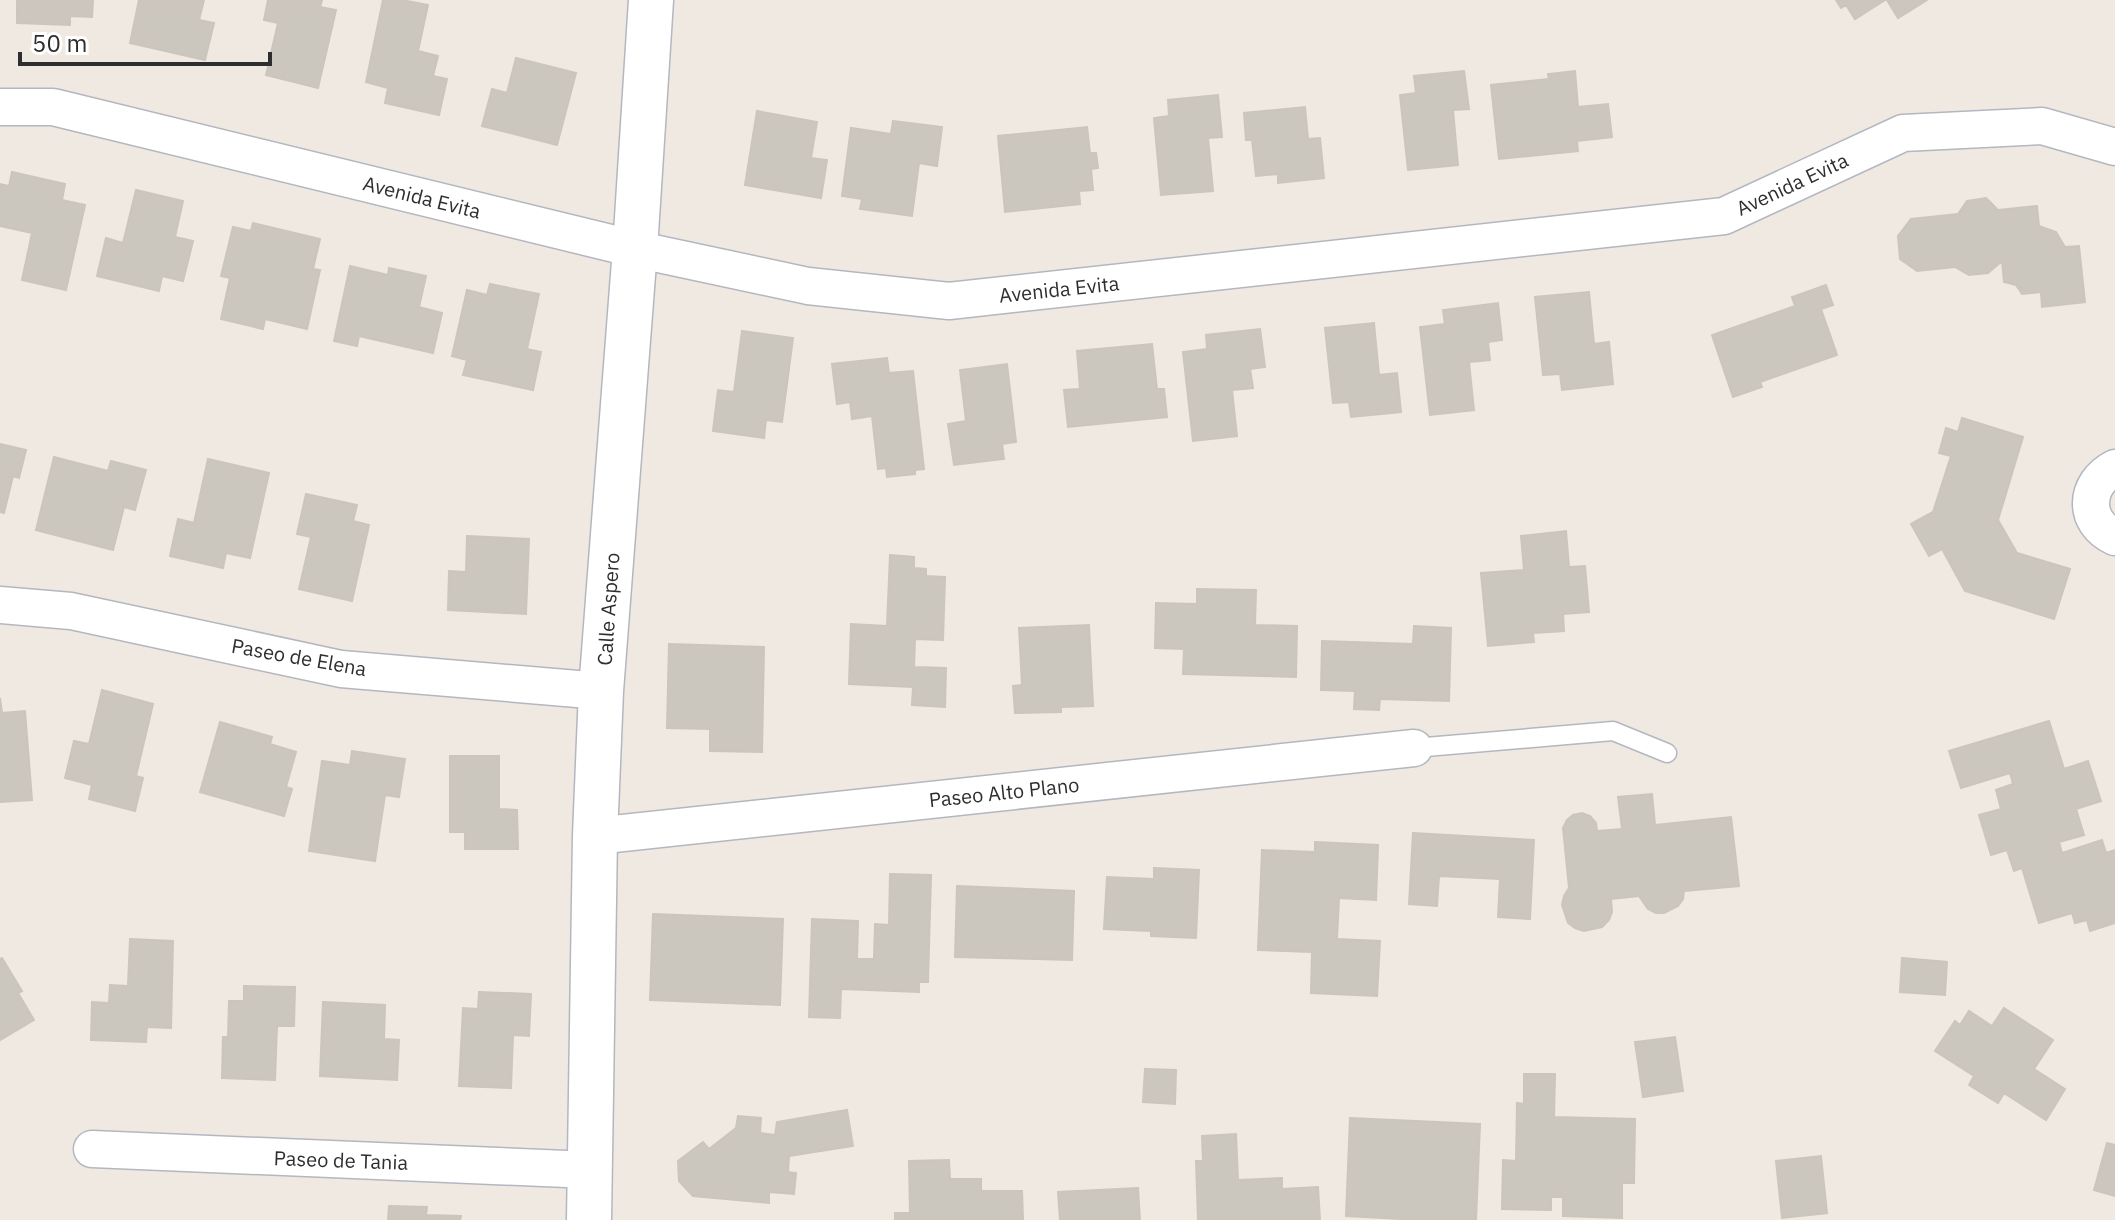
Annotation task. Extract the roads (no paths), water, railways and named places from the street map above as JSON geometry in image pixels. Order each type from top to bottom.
[{"type":"street","name":"Calle Aspero","points":[[589,1220],[595,836],[601,691],[651,0]]},
{"type":"street","name":"Avenida Evita","points":[[0,107],[53,107],[635,249],[808,286],[949,301],[1724,216],[1903,133],[2042,126],[2115,147]]},
{"type":"street","points":[[2115,468],[2100,478],[2092,491],[2091,507],[2096,521],[2106,533],[2115,537]]},
{"type":"street","name":"Paseo de Elena","points":[[0,605],[71,611],[341,669],[601,691]]},
{"type":"street","name":"Paseo Alto Plano","points":[[595,836],[1414,748]]},
{"type":"street","name":"Paseo de Tania","points":[[92,1149],[590,1170]]},
{"type":"lane","points":[[1414,748],[1613,731],[1667,753]]}]
